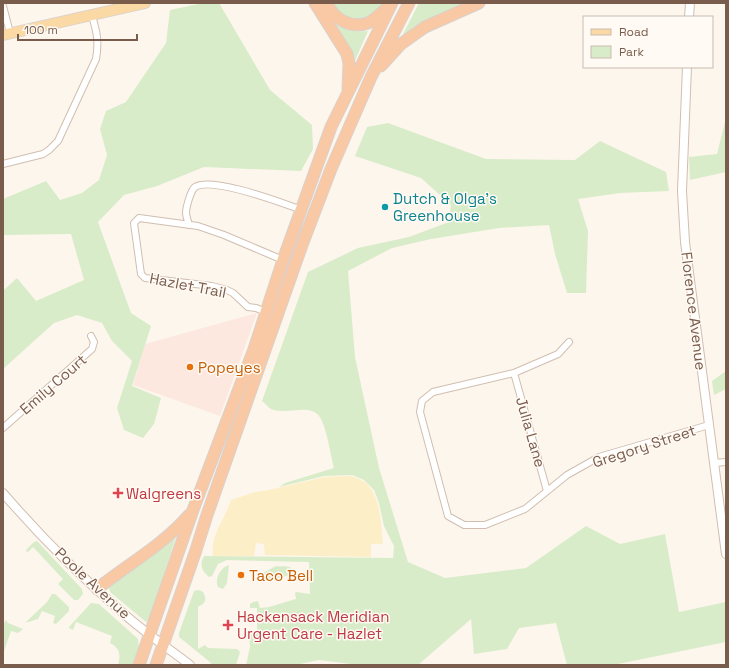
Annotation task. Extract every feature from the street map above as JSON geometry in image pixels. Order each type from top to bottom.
[{"type":"highway","points":[[315,3],[347,54],[349,63],[347,94]]},
{"type":"highway","points":[[327,3],[332,13],[338,19],[352,25],[361,25],[371,21],[391,4]]},
{"type":"highway","points":[[156,665],[207,514],[302,245],[331,169],[371,77],[409,3]]},
{"type":"highway","points":[[371,77],[401,44],[425,27],[479,3]]},
{"type":"highway","points":[[139,665],[193,510],[244,375],[283,260],[331,127],[391,4]]},
{"type":"highway","points":[[97,589],[161,543],[193,510]]},
{"type":"main road","points":[[7,34],[92,16],[134,4],[145,3]]},
{"type":"street","points":[[690,3],[690,16]]},
{"type":"street","points":[[3,6],[7,34]]},
{"type":"street","points":[[3,164],[43,154],[58,141],[96,59],[98,35],[92,16]]},
{"type":"street","name":"Florence Avenue","points":[[687,68],[682,154],[682,198],[685,242],[726,554]]},
{"type":"street","points":[[189,225],[186,213],[192,190],[197,186],[208,183],[223,185],[302,210]]},
{"type":"street","name":"Hazlet Trail","points":[[266,312],[248,307],[237,296],[227,290],[212,286],[145,278],[142,276],[134,223],[139,218],[198,226],[224,235],[283,260]]},
{"type":"street","name":"Emily Court","points":[[3,428],[92,349],[94,342],[90,336]]},
{"type":"street","name":"Gregory Street","points":[[569,342],[558,354],[514,373],[433,392],[422,401],[420,412],[448,516],[464,525],[486,525],[525,509],[567,474],[599,457],[709,425]]},
{"type":"street","name":"Julia Lane","points":[[514,373],[547,491]]},
{"type":"street","points":[[714,463],[726,462]]},
{"type":"street","name":"Poole Avenue","points":[[3,493],[65,559],[124,614],[190,665]]},
{"type":"shaded area","points":[[257,313],[220,416],[133,385],[145,344]]},
{"type":"green space","points":[[203,3],[219,3],[270,90],[312,125],[313,149],[301,171],[204,167],[157,186],[124,195],[98,222],[131,313],[151,326],[132,386],[161,398],[154,424],[143,438],[124,430],[117,408],[132,361],[112,341],[102,323],[77,315],[54,323],[3,369],[3,291],[17,278],[36,301],[84,280],[71,234],[3,235],[3,199],[46,181],[60,200],[82,193],[99,180],[107,155],[100,129],[106,111],[126,102],[166,43],[170,10]]},
{"type":"green space","points":[[331,3],[383,3],[377,13],[362,22],[342,17]]},
{"type":"green space","points":[[419,3],[472,3],[402,36]]},
{"type":"green space","points":[[335,23],[343,28],[351,30],[368,31],[354,63],[333,24]]},
{"type":"green space","points":[[726,118],[726,172],[690,180],[689,157],[717,154]]},
{"type":"green space","points":[[388,123],[486,159],[575,160],[600,141],[666,172],[669,191],[620,193],[578,199],[588,231],[586,293],[567,293],[555,254],[549,225],[499,228],[431,239],[392,248],[348,271],[355,357],[379,468],[408,562],[445,578],[526,568],[586,526],[620,544],[665,534],[679,612],[726,602],[726,642],[613,665],[567,665],[556,623],[519,628],[507,649],[474,654],[471,619],[418,665],[359,665],[319,660],[295,665],[246,665],[250,647],[249,635],[257,633],[257,608],[250,608],[250,604],[258,601],[260,608],[269,607],[296,599],[296,592],[310,594],[309,562],[227,560],[218,564],[212,576],[209,577],[202,568],[204,556],[393,558],[394,546],[384,526],[379,503],[374,490],[364,480],[352,475],[324,476],[279,487],[285,483],[334,468],[326,432],[318,415],[313,411],[307,410],[277,411],[271,409],[262,401],[308,272],[358,248],[409,237],[449,222],[451,205],[421,178],[355,156],[367,127]]},
{"type":"green space","points":[[726,371],[726,389],[714,395],[712,381]]},
{"type":"green space","points":[[176,537],[149,620],[146,622],[110,592],[109,587],[116,577]]},
{"type":"green space","points":[[37,541],[82,589],[83,594],[78,600],[74,600],[58,584],[63,579],[33,547],[28,552],[26,551],[34,542]]},
{"type":"green space","points":[[229,565],[227,583],[223,589],[218,587],[217,580],[223,568]]},
{"type":"green space","points":[[276,566],[290,567],[295,574],[261,582],[263,573]]},
{"type":"green space","points":[[199,590],[203,592],[205,599],[203,604],[198,607],[198,649],[205,645],[208,648],[237,649],[240,652],[236,665],[212,665],[179,637],[179,633],[194,591]]},
{"type":"green space","points":[[52,594],[55,594],[69,607],[69,611],[56,624],[53,623],[55,616],[42,611],[38,619],[25,623],[47,602]]},
{"type":"green space","points":[[91,603],[99,604],[138,639],[139,648],[132,665],[118,665],[119,652],[116,647],[110,643],[112,636],[76,622],[73,630],[69,628]]},
{"type":"green space","points":[[6,620],[8,623],[23,629],[18,633],[11,631],[3,654],[3,625]]},
{"type":"sand","points":[[325,477],[356,477],[369,486],[377,501],[381,519],[383,544],[371,544],[371,557],[265,555],[264,544],[256,543],[254,556],[213,556],[216,534],[231,500],[255,492]]},
{"type":"place","name":"Dutch & Olga's Greenhouse","points":[[385,207]]},
{"type":"place","name":"Popeyes","points":[[190,367]]},
{"type":"place","name":"Walgreens","points":[[118,493]]},
{"type":"place","name":"Taco Bell","points":[[241,575]]},
{"type":"place","name":"Hackensack Meridian Urgent Care - Hazlet","points":[[228,625]]}]
